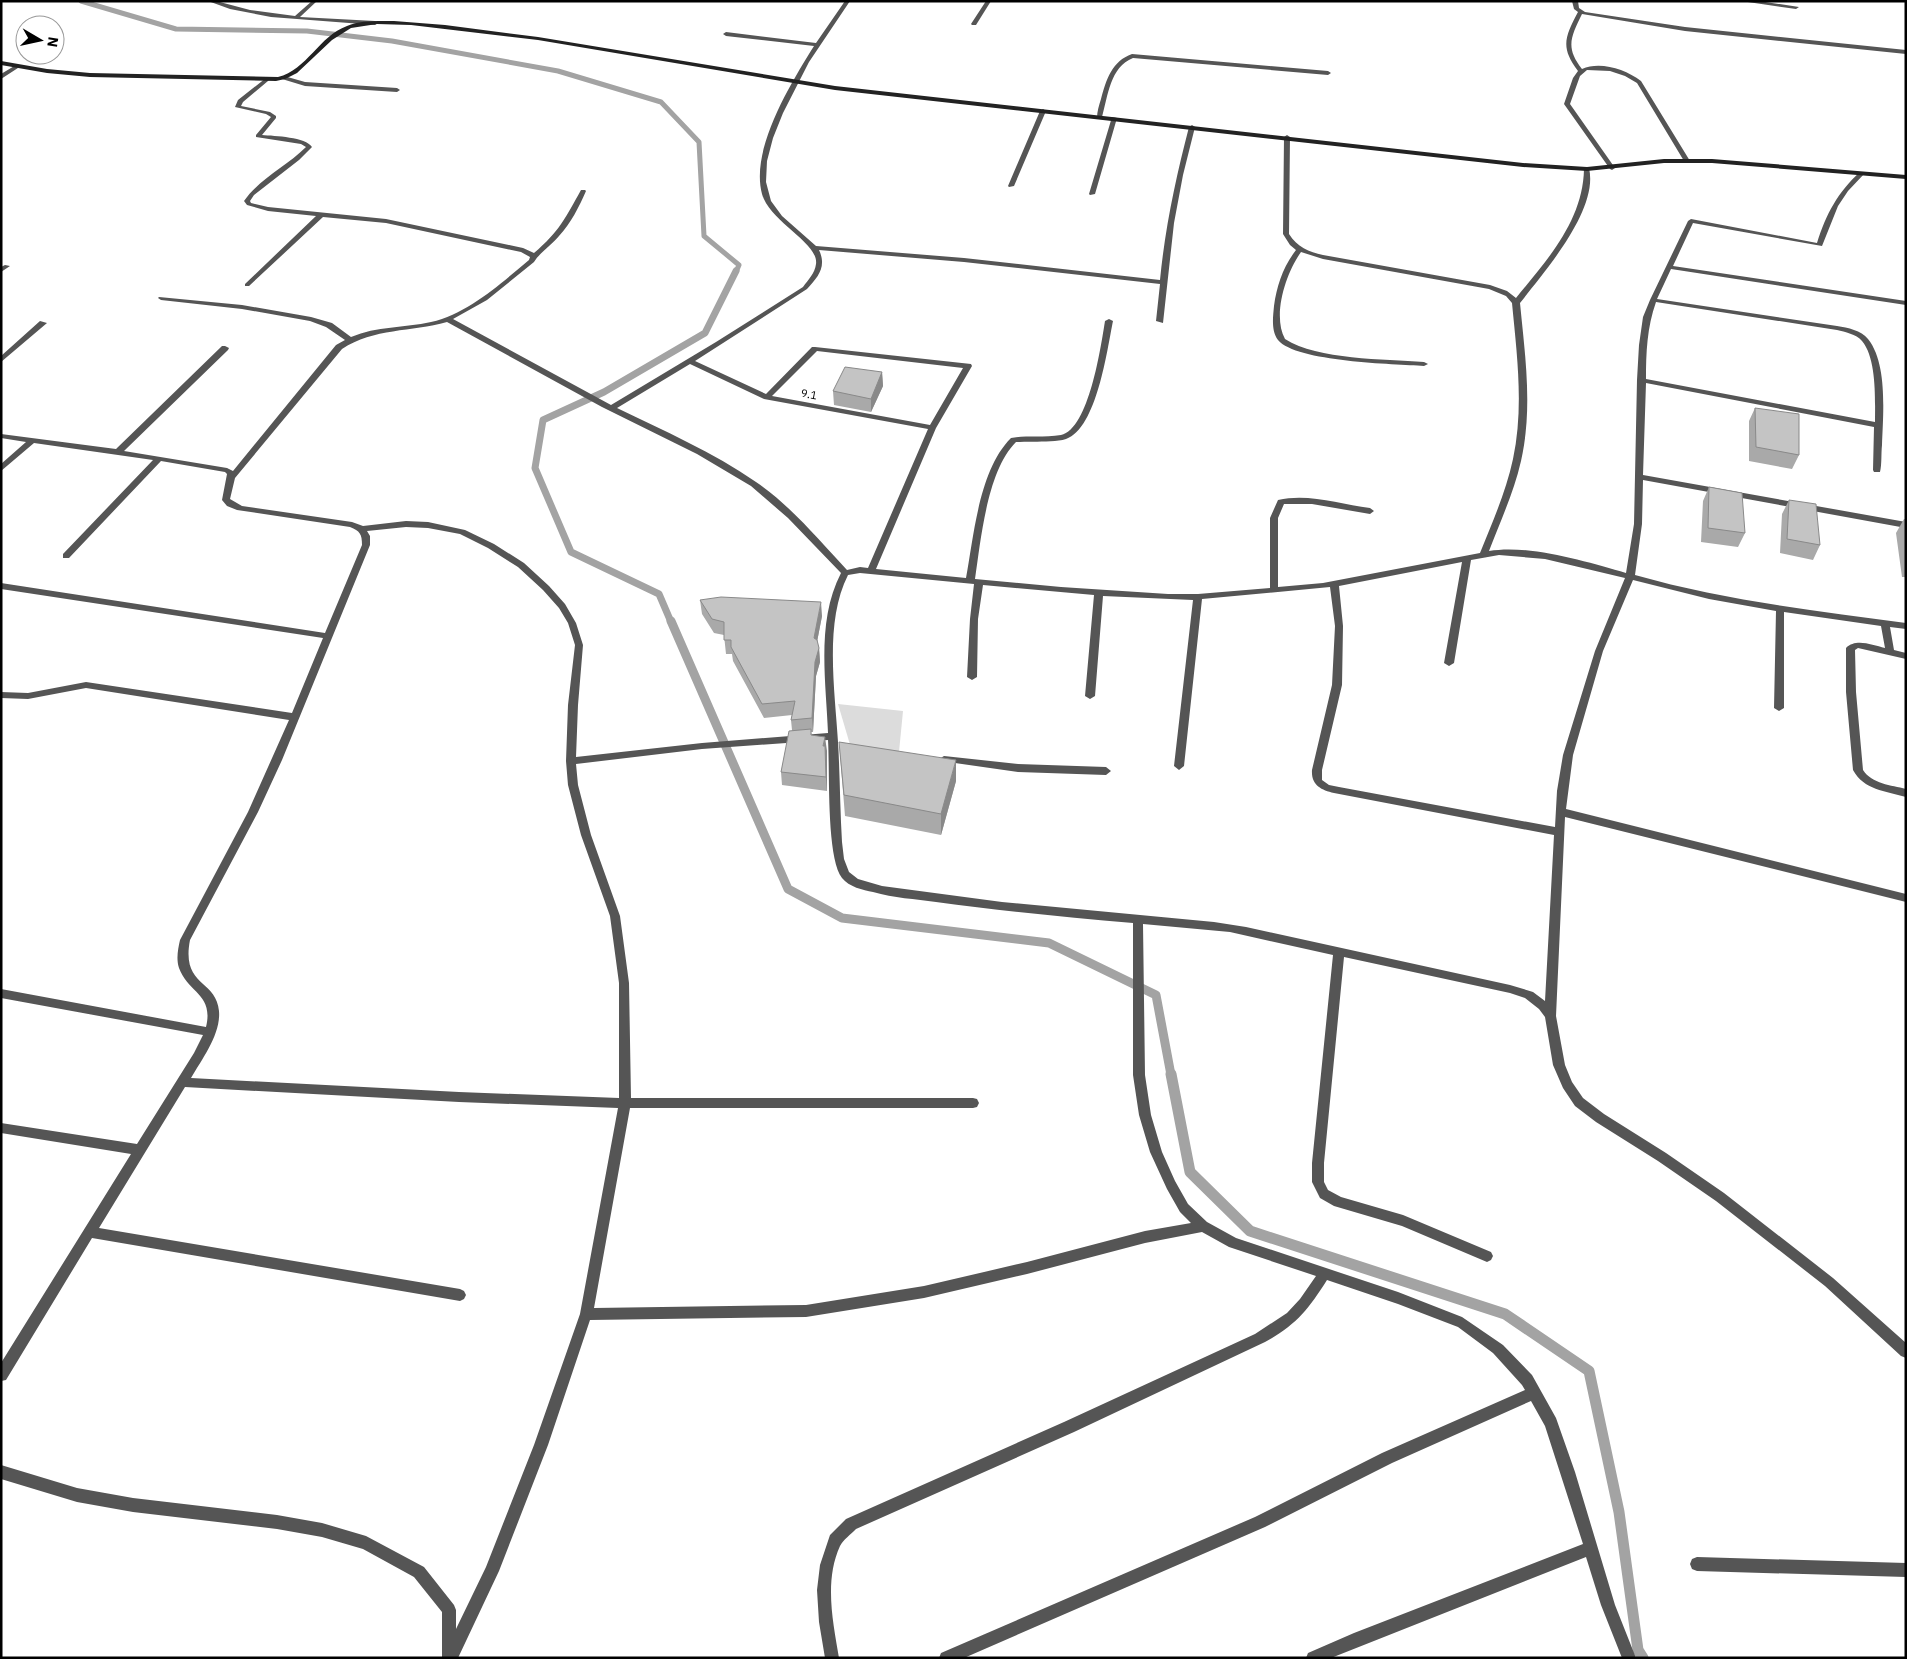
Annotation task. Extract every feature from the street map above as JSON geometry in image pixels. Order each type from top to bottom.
[{"type":"main road","points":[[1,63],[90,75],[266,80],[284,78],[295,71],[345,27],[376,23],[466,30],[568,42],[795,82],[1504,163],[1586,169],[1686,161],[1748,163],[1906,177]]},
{"type":"street","points":[[210,1],[250,12],[376,23]]},
{"type":"street","points":[[297,17],[315,1]]},
{"type":"street","points":[[608,406],[719,344],[805,288],[820,269],[820,258],[814,248],[771,208],[766,198],[762,166],[770,133],[795,82],[848,1]]},
{"type":"street","points":[[974,24],[988,1]]},
{"type":"street","points":[[1575,1],[1577,10],[1580,12],[1678,28],[1906,52]]},
{"type":"street","points":[[1744,1],[1796,7]]},
{"type":"street","points":[[1580,12],[1566,46],[1570,59],[1580,72]]},
{"type":"street","points":[[726,34],[819,45]]},
{"type":"street","points":[[1099,116],[1114,71],[1120,61],[1132,56],[1328,73]]},
{"type":"street","points":[[1,77],[18,66]]},
{"type":"street","points":[[1612,168],[1566,104],[1580,72],[1593,68],[1615,70],[1634,77],[1645,90],[1686,161]]},
{"type":"street","points":[[284,78],[304,84],[398,90]]},
{"type":"street","points":[[266,80],[240,101],[238,107],[268,113],[274,117],[258,136],[303,142],[308,144],[308,147],[297,160],[252,194],[247,202],[253,206],[376,219],[431,229],[523,250],[534,256]]},
{"type":"street","points":[[1011,186],[1043,110]]},
{"type":"street","points":[[1092,194],[1114,118]]},
{"type":"street","points":[[1160,321],[1162,282],[1173,201],[1192,127]]},
{"type":"street","points":[[1287,138],[1286,234],[1290,244],[1299,250],[1323,257],[1490,287],[1512,296],[1516,303],[1524,389],[1521,433],[1517,460],[1508,491],[1483,555]]},
{"type":"street","points":[[1516,303],[1548,262],[1568,231],[1587,191],[1586,169]]},
{"type":"street","points":[[1862,173],[1848,184],[1831,210],[1820,245],[1691,221],[1653,300],[1647,317],[1643,344],[1638,524],[1630,577],[1599,651],[1583,698],[1568,755],[1555,888],[1550,1016],[1560,1065],[1567,1085],[1579,1102],[1744,1214],[1829,1282],[1906,1352]]},
{"type":"street","points":[[450,1658],[492,1571],[541,1445],[586,1314],[625,1103],[624,983],[615,916],[586,834],[573,785],[571,761],[573,705],[579,645],[572,623],[562,606],[546,588],[521,564],[491,546],[462,532],[428,525],[406,524],[362,529],[339,522],[240,508],[226,500],[232,478],[331,355],[350,339],[371,332],[447,320],[502,285],[532,261],[534,256],[553,242],[565,227],[582,190]]},
{"type":"street","points":[[247,285],[322,214]]},
{"type":"street","points":[[814,248],[964,260],[1162,282]]},
{"type":"street","points":[[1299,250],[1284,274],[1279,294],[1278,335],[1284,342],[1297,348],[1320,354],[1424,364]]},
{"type":"street","points":[[1669,267],[1906,303]]},
{"type":"street","points":[[161,298],[242,307],[312,320],[329,325],[350,339]]},
{"type":"street","points":[[1653,300],[1837,328],[1852,332],[1865,340],[1872,352],[1876,371],[1876,470]]},
{"type":"street","points":[[447,320],[608,406],[700,452],[754,484],[791,516],[845,574]]},
{"type":"street","points":[[972,677],[975,582],[983,505],[988,487],[1006,448],[1014,440],[1063,437],[1071,434],[1080,425],[1089,405],[1109,322]]},
{"type":"street","points":[[1,360],[43,323]]},
{"type":"street","points":[[118,452],[225,348]]},
{"type":"street","points":[[767,397],[816,348],[968,366],[932,428],[871,570]]},
{"type":"street","name":"9.1","points":[[689,361],[767,397],[932,428]]},
{"type":"street","points":[[1641,380],[1877,425]]},
{"type":"street","points":[[1,436],[218,468],[231,473],[232,478]]},
{"type":"street","points":[[1,469],[32,440]]},
{"type":"street","points":[[66,556],[159,459]]},
{"type":"street","points":[[1640,477],[1906,525]]},
{"type":"street","points":[[1274,591],[1274,518],[1281,502],[1289,500],[1301,501],[1370,511]]},
{"type":"street","points":[[1,1375],[140,1150],[210,1032],[213,1008],[208,996],[186,971],[182,957],[185,940],[253,812],[277,760],[366,545],[366,536],[362,529]]},
{"type":"street","points":[[1550,1016],[1529,995],[1510,989],[1339,952],[1268,934],[1216,926],[941,899],[852,882],[844,873],[839,856],[834,800],[837,743],[829,662],[831,621],[837,589],[845,574],[860,570],[871,570],[975,582],[1168,597],[1198,597],[1334,584],[1499,552],[1536,554],[1714,597],[1780,609],[1906,626]]},
{"type":"street","points":[[1449,663],[1467,558]]},
{"type":"street","points":[[1334,584],[1338,626],[1337,685],[1317,770],[1317,782],[1322,786],[1339,791],[1560,832]]},
{"type":"street","points":[[1,586],[328,636]]},
{"type":"street","points":[[1090,696],[1099,592]]},
{"type":"street","points":[[1179,766],[1198,597]]},
{"type":"street","points":[[1779,708],[1780,609]]},
{"type":"street","points":[[1885,623],[1890,653]]},
{"type":"street","points":[[1906,656],[1857,645],[1850,648],[1851,692],[1860,776],[1867,782],[1906,793]]},
{"type":"street","points":[[1,695],[28,696],[86,685],[294,717]]},
{"type":"street","points":[[571,761],[702,746],[786,739],[837,743]]},
{"type":"street","points":[[931,758],[1018,768],[1106,771]]},
{"type":"street","points":[[1561,812],[1906,898]]},
{"type":"street","points":[[1138,919],[1139,1075],[1144,1115],[1156,1152],[1184,1208],[1204,1226],[1233,1243],[1398,1298],[1462,1323],[1498,1349],[1527,1380],[1551,1424],[1568,1472],[1608,1604],[1629,1658]]},
{"type":"street","points":[[1339,952],[1318,1163],[1318,1182],[1324,1194],[1338,1202],[1402,1221],[1487,1256]]},
{"type":"street","points":[[1,993],[210,1032]]},
{"type":"street","points":[[181,1082],[459,1097],[625,1103],[973,1103]]},
{"type":"street","points":[[1,1128],[140,1150]]},
{"type":"street","points":[[586,1314],[806,1311],[924,1292],[1027,1268],[1144,1237],[1204,1226]]},
{"type":"street","points":[[89,1232],[460,1295]]},
{"type":"street","points":[[832,1658],[826,1622],[824,1590],[827,1565],[835,1540],[851,1524],[1069,1427],[1268,1334],[1282,1326],[1302,1308],[1325,1273]]},
{"type":"street","points":[[946,1658],[1260,1522],[1387,1458],[1534,1393]]},
{"type":"street","points":[[1,1472],[76,1494],[133,1505],[277,1522],[322,1530],[366,1543],[419,1572],[449,1610],[450,1658]]},
{"type":"street","points":[[1313,1658],[1354,1640],[1591,1548]]},
{"type":"street","points":[[1698,1564],[1906,1570]]},
{"type":"shaded area","points":[[838,704],[903,711],[899,752],[851,748]]},
{"type":"building","points":[[845,367],[882,372],[871,399],[833,391]]},
{"type":"building","points":[[1755,408],[1799,414],[1799,455],[1756,447]]},
{"type":"building","points":[[1709,487],[1742,493],[1745,533],[1708,528]]},
{"type":"building","points":[[1789,500],[1816,504],[1820,545],[1787,539]]},
{"type":"building","points":[[721,597],[821,602],[814,638],[817,640],[819,648],[815,662],[812,718],[791,720],[795,701],[762,704],[731,647],[731,640],[724,640],[724,622],[712,619],[700,600]]},
{"type":"building","points":[[811,729],[811,735],[825,737],[823,746],[825,746],[826,777],[781,772],[789,731]]},
{"type":"building","points":[[839,742],[956,760],[941,814],[844,795]]},
{"type":"waterway","points":[[81,1],[176,29],[307,31],[392,41],[558,71],[661,102],[699,142],[704,236],[739,265],[736,272]]},
{"type":"waterway","points":[[671,622],[659,594],[571,552],[535,468],[543,420],[604,392],[705,333],[736,271]]},
{"type":"waterway","points":[[671,621],[788,889],[842,918],[1049,943],[1156,995],[1171,1075]]},
{"type":"waterway","points":[[1171,1074],[1190,1172],[1250,1231],[1505,1314],[1589,1371],[1619,1512],[1638,1650],[1643,1658]]}]
